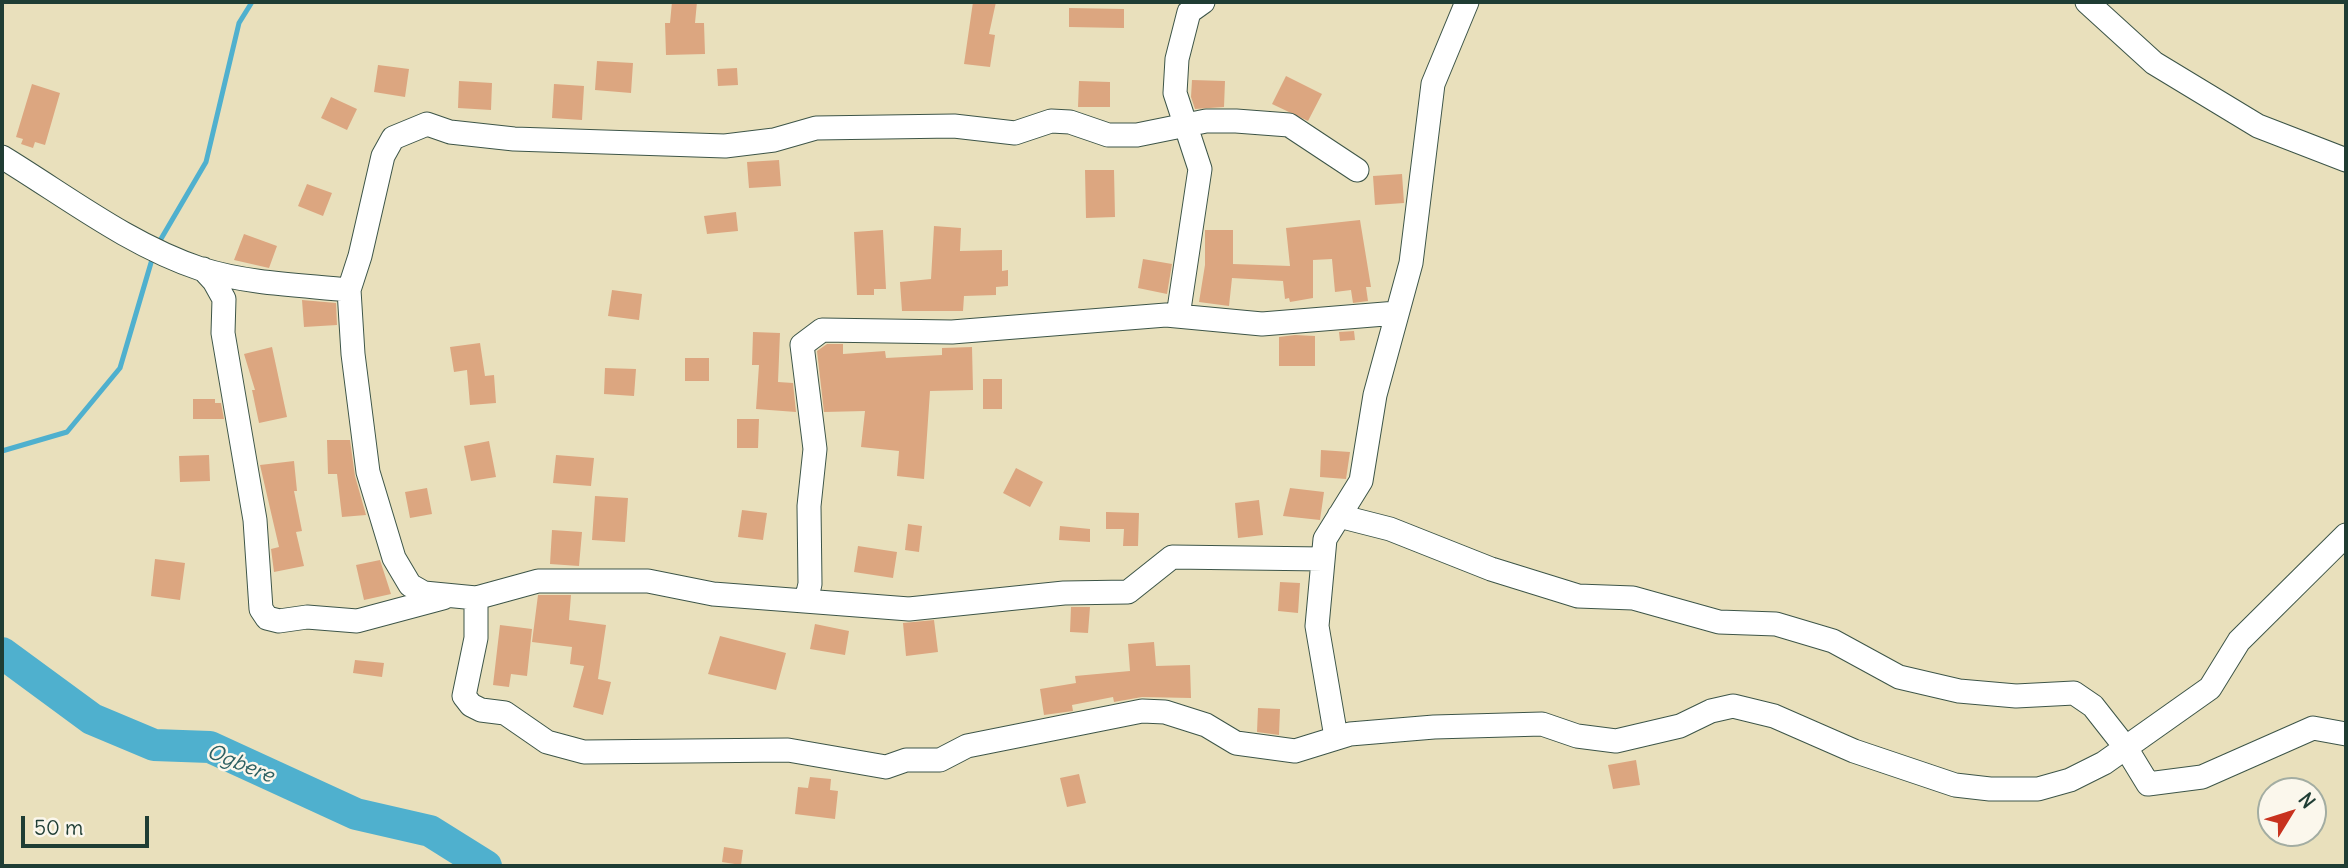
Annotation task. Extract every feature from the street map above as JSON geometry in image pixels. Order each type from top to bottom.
[{"type":"street","points":[[1178,316],[1199,169],[1175,93],[1177,59],[1189,12],[1203,2]]},
{"type":"street","points":[[1336,737],[1317,626],[1325,538],[1361,481],[1375,394],[1411,263],[1433,84],[1467,2]]},
{"type":"street","points":[[2087,2],[2154,63],[2258,126],[2346,160]]},
{"type":"street","points":[[1323,559],[1172,558],[1128,592],[1064,593],[909,609],[713,594],[648,580],[538,581],[475,598],[424,593],[410,585],[394,558],[368,471],[353,354],[349,290],[360,256],[383,156],[393,138],[427,124],[450,132],[514,139],[725,146],[774,140],[816,128],[954,126],[1015,133],[1051,121],[1070,122],[1108,135],[1137,135],[1185,125],[1236,121],[1289,125],[1357,170]]},
{"type":"street","points":[[2,157],[132,238],[203,269],[282,285],[349,290]]},
{"type":"street","points":[[203,269],[215,281],[224,299],[223,333],[255,520],[261,609],[267,618],[279,621],[307,617],[357,621],[446,597]]},
{"type":"street","points":[[806,601],[810,584],[809,506],[815,449],[802,345],[822,330],[952,332],[1178,316],[1262,324],[1398,313]]},
{"type":"street","points":[[1339,516],[1390,529],[1491,569],[1578,596],[1633,598],[1719,622],[1776,624],[1833,641],[1899,677],[1959,691],[2017,696],[2074,693],[2093,706],[2126,748],[2148,784],[2202,777],[2313,728],[2346,734]]},
{"type":"street","points":[[475,598],[477,638],[464,696],[471,705],[481,710],[505,713],[547,742],[584,752],[788,750],[887,767],[906,761],[940,760],[967,746],[1142,711],[1165,712],[1206,725],[1236,743],[1294,751],[1336,737],[1434,727],[1542,724],[1577,736],[1616,741],[1680,726],[1711,710],[1733,706],[1774,716],[1854,751],[1955,785],[1990,789],[2038,789],[2070,780],[2126,748],[2210,688],[2239,642],[2346,536]]},
{"type":"building","points":[[672,2],[697,2],[695,23],[704,23],[705,54],[666,55],[665,23],[670,23]]},
{"type":"building","points":[[973,2],[996,2],[989,34],[995,35],[990,67],[964,64]]},
{"type":"building","points":[[1069,8],[1124,9],[1124,28],[1069,27]]},
{"type":"building","points":[[597,61],[633,63],[631,93],[595,90]]},
{"type":"building","points":[[378,65],[409,69],[405,97],[374,92]]},
{"type":"building","points":[[737,68],[738,85],[718,86],[717,69]]},
{"type":"building","points":[[1286,76],[1322,94],[1308,121],[1272,104]]},
{"type":"building","points":[[1192,80],[1225,81],[1224,107],[1195,109],[1191,97]]},
{"type":"building","points":[[459,81],[492,83],[491,110],[458,108]]},
{"type":"building","points":[[1079,81],[1110,82],[1110,107],[1078,107]]},
{"type":"building","points":[[32,84],[60,93],[45,145],[35,142],[33,148],[21,144],[23,139],[16,137]]},
{"type":"building","points":[[554,84],[584,86],[582,120],[552,118]]},
{"type":"building","points":[[331,97],[357,109],[347,130],[321,118]]},
{"type":"building","points":[[779,160],[781,186],[749,188],[747,162]]},
{"type":"building","points":[[1085,170],[1114,170],[1115,217],[1086,218]]},
{"type":"building","points":[[1402,174],[1404,203],[1375,205],[1373,176]]},
{"type":"building","points":[[307,184],[332,193],[323,216],[298,206]]},
{"type":"building","points":[[736,212],[738,231],[707,234],[704,216]]},
{"type":"building","points":[[1360,220],[1371,287],[1366,287],[1368,301],[1353,303],[1351,290],[1335,292],[1332,259],[1313,260],[1313,298],[1290,302],[1289,298],[1285,299],[1283,281],[1232,278],[1229,306],[1199,302],[1205,265],[1205,230],[1233,230],[1233,264],[1290,266],[1286,228]]},
{"type":"building","points":[[934,226],[961,228],[960,251],[1002,250],[1002,271],[1008,270],[1008,286],[996,287],[996,295],[964,296],[963,311],[902,311],[900,282],[931,279]]},
{"type":"building","points":[[883,230],[886,289],[874,289],[874,295],[857,295],[854,232]]},
{"type":"building","points":[[244,234],[277,246],[269,268],[234,260]]},
{"type":"building","points":[[1143,259],[1172,264],[1167,294],[1138,288]]},
{"type":"building","points":[[612,290],[642,294],[639,320],[608,316]]},
{"type":"building","points":[[302,300],[336,303],[337,325],[304,327]]},
{"type":"building","points":[[1354,331],[1355,340],[1340,341],[1339,332]]},
{"type":"building","points":[[753,332],[780,333],[778,382],[793,383],[796,412],[756,409],[759,365],[752,365]]},
{"type":"building","points":[[1315,336],[1315,366],[1279,366],[1279,337]]},
{"type":"building","points":[[480,343],[485,376],[494,375],[496,403],[470,405],[467,370],[454,372],[450,347]]},
{"type":"building","points":[[827,344],[843,344],[843,354],[885,351],[886,358],[942,355],[942,348],[972,347],[973,390],[930,391],[924,479],[897,476],[899,451],[861,447],[865,411],[824,412],[817,351]]},
{"type":"building","points":[[272,347],[287,417],[259,423],[252,390],[255,390],[244,354]]},
{"type":"building","points":[[685,358],[709,358],[709,381],[685,381]]},
{"type":"building","points":[[605,368],[636,369],[634,396],[604,394]]},
{"type":"building","points":[[983,379],[1002,379],[1002,409],[983,409]]},
{"type":"building","points":[[193,399],[215,399],[215,403],[221,403],[224,419],[193,419]]},
{"type":"building","points":[[737,419],[759,419],[758,448],[737,448]]},
{"type":"building","points":[[327,440],[350,440],[355,476],[366,515],[342,517],[337,474],[328,474]]},
{"type":"building","points":[[489,441],[496,477],[471,481],[464,446]]},
{"type":"building","points":[[1321,450],[1350,452],[1346,479],[1320,477]]},
{"type":"building","points":[[209,455],[210,481],[180,482],[179,456]]},
{"type":"building","points":[[556,455],[594,458],[591,486],[553,483]]},
{"type":"building","points":[[294,461],[297,491],[294,491],[302,531],[296,532],[304,566],[274,572],[271,549],[279,547],[260,465]]},
{"type":"building","points":[[1016,468],[1043,482],[1030,507],[1003,493]]},
{"type":"building","points":[[427,488],[432,514],[410,518],[405,492]]},
{"type":"building","points":[[1290,488],[1324,492],[1320,520],[1283,516]]},
{"type":"building","points":[[595,496],[628,498],[625,542],[592,540]]},
{"type":"building","points":[[1259,500],[1263,535],[1238,538],[1235,503]]},
{"type":"building","points":[[742,510],[767,513],[763,540],[738,537]]},
{"type":"building","points":[[1106,512],[1139,513],[1138,546],[1123,546],[1124,529],[1106,529]]},
{"type":"building","points":[[908,524],[922,526],[919,552],[905,550]]},
{"type":"building","points":[[1060,526],[1090,529],[1090,542],[1059,540]]},
{"type":"building","points":[[552,530],[582,532],[579,566],[550,564]]},
{"type":"building","points":[[858,546],[897,552],[893,578],[854,572]]},
{"type":"building","points":[[155,559],[185,563],[180,600],[151,596]]},
{"type":"building","points":[[380,560],[391,594],[364,600],[356,565]]},
{"type":"building","points":[[1280,582],[1300,583],[1298,613],[1278,611]]},
{"type":"building","points":[[538,595],[571,595],[569,620],[606,625],[598,679],[611,682],[603,715],[573,707],[584,666],[570,664],[572,647],[532,642]]},
{"type":"building","points":[[1071,607],[1090,607],[1088,633],[1070,632]]},
{"type":"building","points":[[934,620],[938,652],[906,656],[903,623]]},
{"type":"building","points":[[815,624],[849,631],[845,655],[810,649]]},
{"type":"building","points":[[500,625],[532,629],[527,676],[511,674],[509,687],[493,685]]},
{"type":"building","points":[[720,636],[786,653],[776,690],[708,674]]},
{"type":"building","points":[[1154,642],[1156,666],[1190,665],[1191,698],[1142,697],[1114,702],[1113,697],[1072,705],[1073,711],[1044,715],[1040,689],[1076,683],[1075,676],[1130,671],[1128,644]]},
{"type":"building","points":[[355,660],[384,663],[382,677],[353,673]]},
{"type":"building","points":[[1258,708],[1280,709],[1279,735],[1257,732]]},
{"type":"building","points":[[1636,760],[1640,785],[1613,789],[1608,765]]},
{"type":"building","points":[[1079,774],[1086,803],[1067,807],[1060,778]]},
{"type":"building","points":[[810,777],[831,779],[830,790],[838,791],[835,819],[795,814],[798,787],[808,788]]},
{"type":"building","points":[[724,847],[743,850],[741,865],[722,862]]},
{"type":"waterway","points":[[158,244],[206,162],[239,23],[252,2]]},
{"type":"waterway","points":[[2,451],[67,432],[120,368],[153,256]]},
{"type":"waterway","name":"Ogbere","points":[[2,653],[92,719],[154,745],[210,747],[356,814],[430,831],[486,866]]}]
